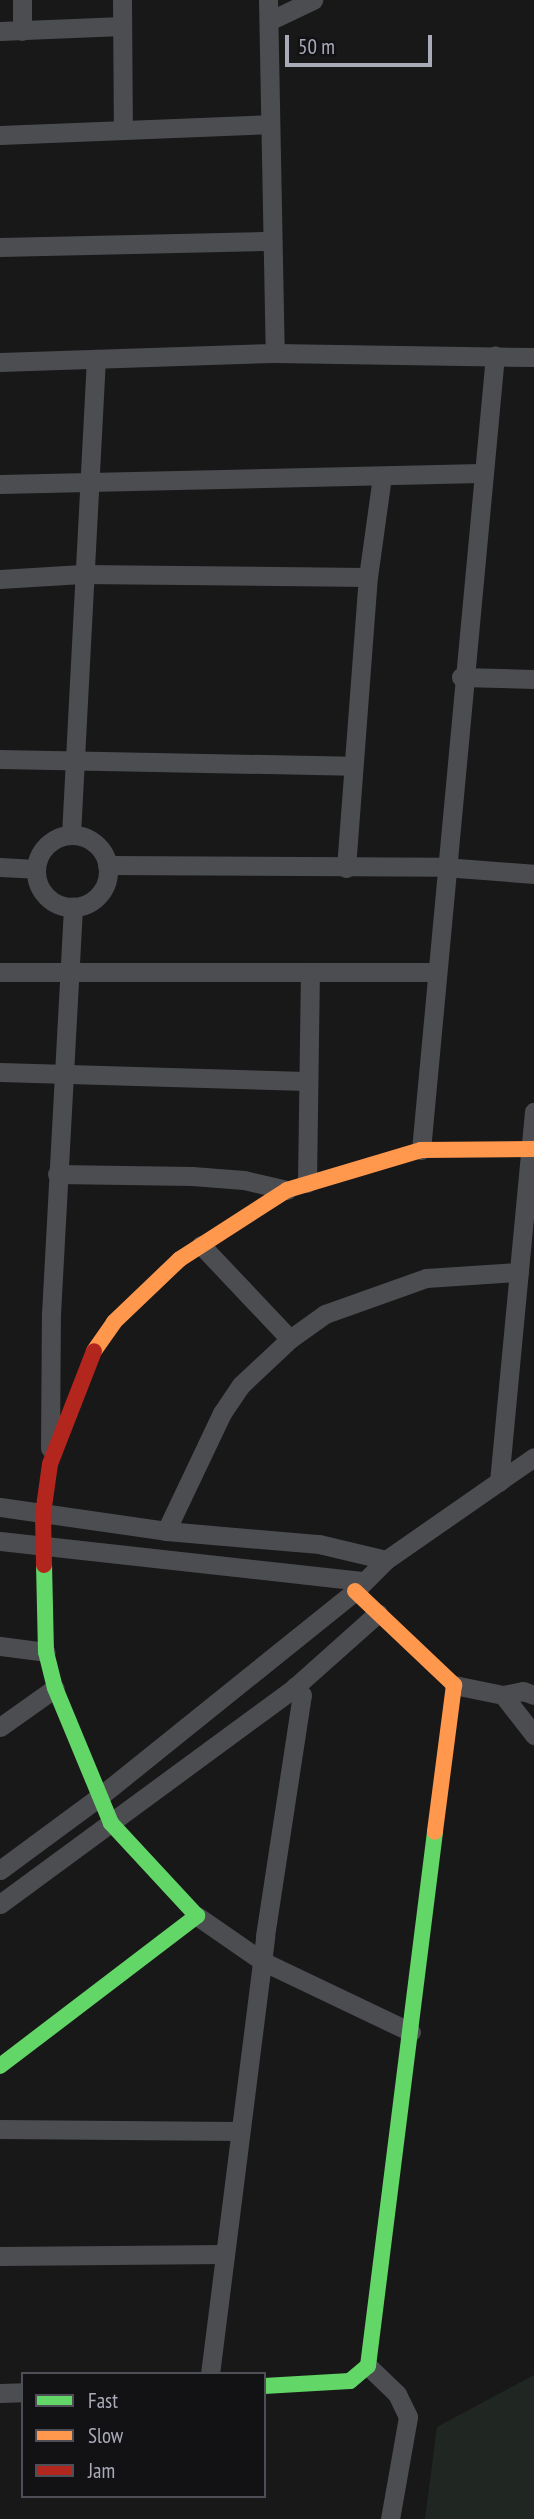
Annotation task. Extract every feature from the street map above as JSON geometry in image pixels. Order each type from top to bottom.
[{"type":"street","points":[[22,0],[22,31]]},
{"type":"street","points":[[122,0],[123,130]]},
{"type":"street","points":[[268,0],[275,353]]},
{"type":"street","points":[[269,21],[313,0]]},
{"type":"street","points":[[0,31],[122,26]]},
{"type":"street","points":[[0,135],[270,124]]},
{"type":"street","points":[[0,247],[271,241]]},
{"type":"street","points":[[0,362],[275,353],[534,357]]},
{"type":"street","points":[[421,1150],[461,677],[495,355]]},
{"type":"street","points":[[71,835],[72,761],[96,359]]},
{"type":"street","points":[[0,484],[481,473]]},
{"type":"street","points":[[346,868],[351,766],[368,577],[382,476]]},
{"type":"street","points":[[0,579],[82,574],[368,577]]},
{"type":"street","points":[[461,677],[534,679]]},
{"type":"street","points":[[0,759],[351,766]]},
{"type":"street","points":[[71,835],[90,840],[107,865],[100,894],[73,907],[45,895],[36,869],[44,848],[71,835]]},
{"type":"street","points":[[107,865],[444,867],[534,874]]},
{"type":"street","points":[[0,867],[36,869]]},
{"type":"street","points":[[73,907],[57,1174],[50,1464],[43,1514],[46,1652],[55,1688],[111,1822],[197,1916],[262,1961],[411,2032]]},
{"type":"street","points":[[0,972],[310,975],[435,972]]},
{"type":"street","points":[[307,1184],[306,1081],[310,975]]},
{"type":"street","points":[[0,1072],[306,1081]]},
{"type":"street","points":[[499,1482],[534,1112]]},
{"type":"street","points":[[50,1464],[88,1360],[114,1322],[180,1259],[201,1245],[286,1190],[421,1150],[532,1148]]},
{"type":"street","points":[[57,1174],[192,1176],[286,1190]]},
{"type":"street","points":[[201,1245],[290,1339]]},
{"type":"street","points":[[166,1531],[222,1413],[241,1385],[290,1339],[325,1314],[426,1278],[519,1272]]},
{"type":"street","points":[[0,1870],[99,1797],[358,1586],[386,1560],[534,1457]]},
{"type":"street","points":[[0,1507],[166,1531],[318,1544],[386,1560]]},
{"type":"street","points":[[0,1541],[358,1586],[378,1613],[454,1685],[503,1695],[523,1691],[534,1695]]},
{"type":"street","points":[[0,1904],[295,1687],[378,1613]]},
{"type":"street","points":[[0,1646],[46,1652]]},
{"type":"street","points":[[266,2386],[350,2381],[368,2366],[454,1685]]},
{"type":"street","points":[[210,2372],[262,1961],[302,1695],[295,1687]]},
{"type":"street","points":[[0,1727],[55,1688]]},
{"type":"street","points":[[503,1695],[534,1735]]},
{"type":"street","points":[[0,2066],[197,1916]]},
{"type":"street","points":[[0,2129],[240,2131]]},
{"type":"street","points":[[0,2256],[225,2254]]},
{"type":"street","points":[[368,2366],[397,2394],[408,2417],[390,2519]]},
{"type":"street","points":[[0,2393],[21,2392]]},
{"type":"shaded area","points":[[534,2375],[534,2519],[425,2519],[437,2427]]},
{"type":"traffic: fast","points":[[0,2066],[197,1916],[111,1823],[55,1688],[46,1652],[44,1565]]},
{"type":"traffic: fast","points":[[266,2386],[350,2381],[368,2366],[435,1832]]},
{"type":"traffic: slow","points":[[94,1351],[114,1322],[180,1259],[287,1190],[421,1150],[534,1149]]},
{"type":"traffic: slow","points":[[355,1591],[454,1685],[435,1832]]},
{"type":"traffic: jam","points":[[44,1565],[43,1514],[50,1464],[94,1351]]}]
